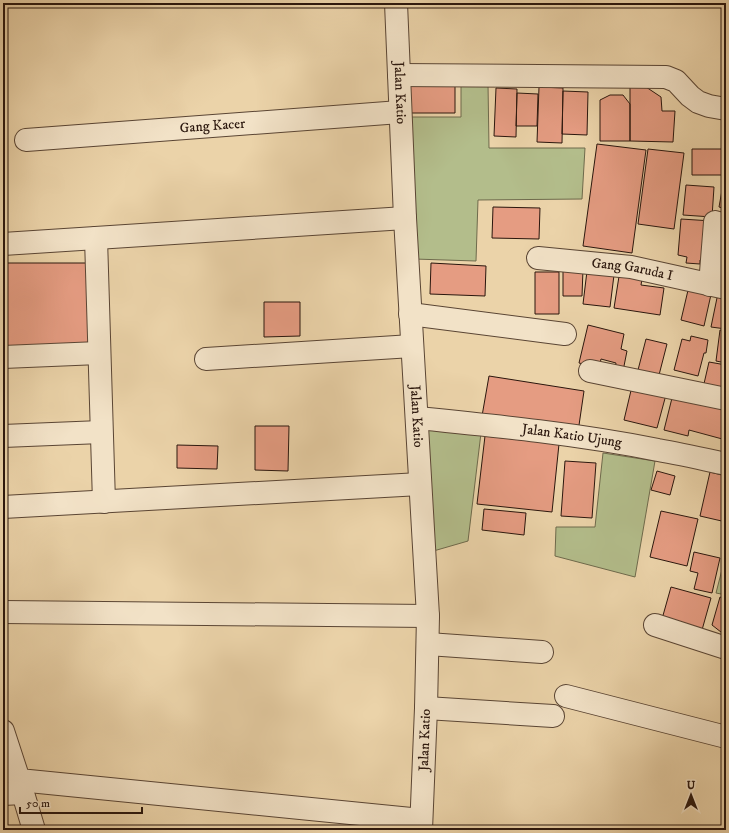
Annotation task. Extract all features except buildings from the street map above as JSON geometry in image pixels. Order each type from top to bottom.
[{"type":"street","name":"Jalan Katio","points":[[396,3],[410,314],[428,616],[421,825]]},
{"type":"street","points":[[399,75],[666,77],[676,82],[698,102],[709,106],[726,109]]},
{"type":"street","name":"Gang Kacer","points":[[26,140],[400,112]]},
{"type":"street","points":[[3,244],[405,218]]},
{"type":"street","points":[[718,286],[720,224]]},
{"type":"street","points":[[96,238],[104,502]]},
{"type":"street","name":"Gang Garuda I","points":[[538,258],[631,267],[718,286]]},
{"type":"street","points":[[410,314],[565,334]]},
{"type":"street","points":[[206,359],[412,346]]},
{"type":"street","points":[[3,357],[99,353]]},
{"type":"street","points":[[590,372],[726,399]]},
{"type":"street","name":"Jalan Katio Ujung","points":[[416,418],[589,438],[657,449],[726,464]]},
{"type":"street","points":[[3,436],[101,432]]},
{"type":"street","points":[[3,507],[420,484]]},
{"type":"street","points":[[3,612],[428,616]]},
{"type":"street","points":[[654,625],[726,648]]},
{"type":"street","points":[[428,644],[542,652]]},
{"type":"street","points":[[566,696],[726,737]]},
{"type":"street","points":[[426,708],[553,716]]},
{"type":"street","points":[[3,731],[15,789],[34,830]]},
{"type":"street","points":[[15,789],[421,825]]},
{"type":"green space","points":[[461,84],[488,84],[489,148],[585,148],[582,199],[478,200],[476,261],[414,259],[409,117],[461,117]]},
{"type":"green space","points":[[431,428],[481,433],[468,541],[430,552],[424,430]]},
{"type":"green space","points":[[603,453],[655,461],[635,577],[555,556],[556,527],[595,527]]},
{"type":"green space","points":[[726,554],[726,595],[716,593]]}]
